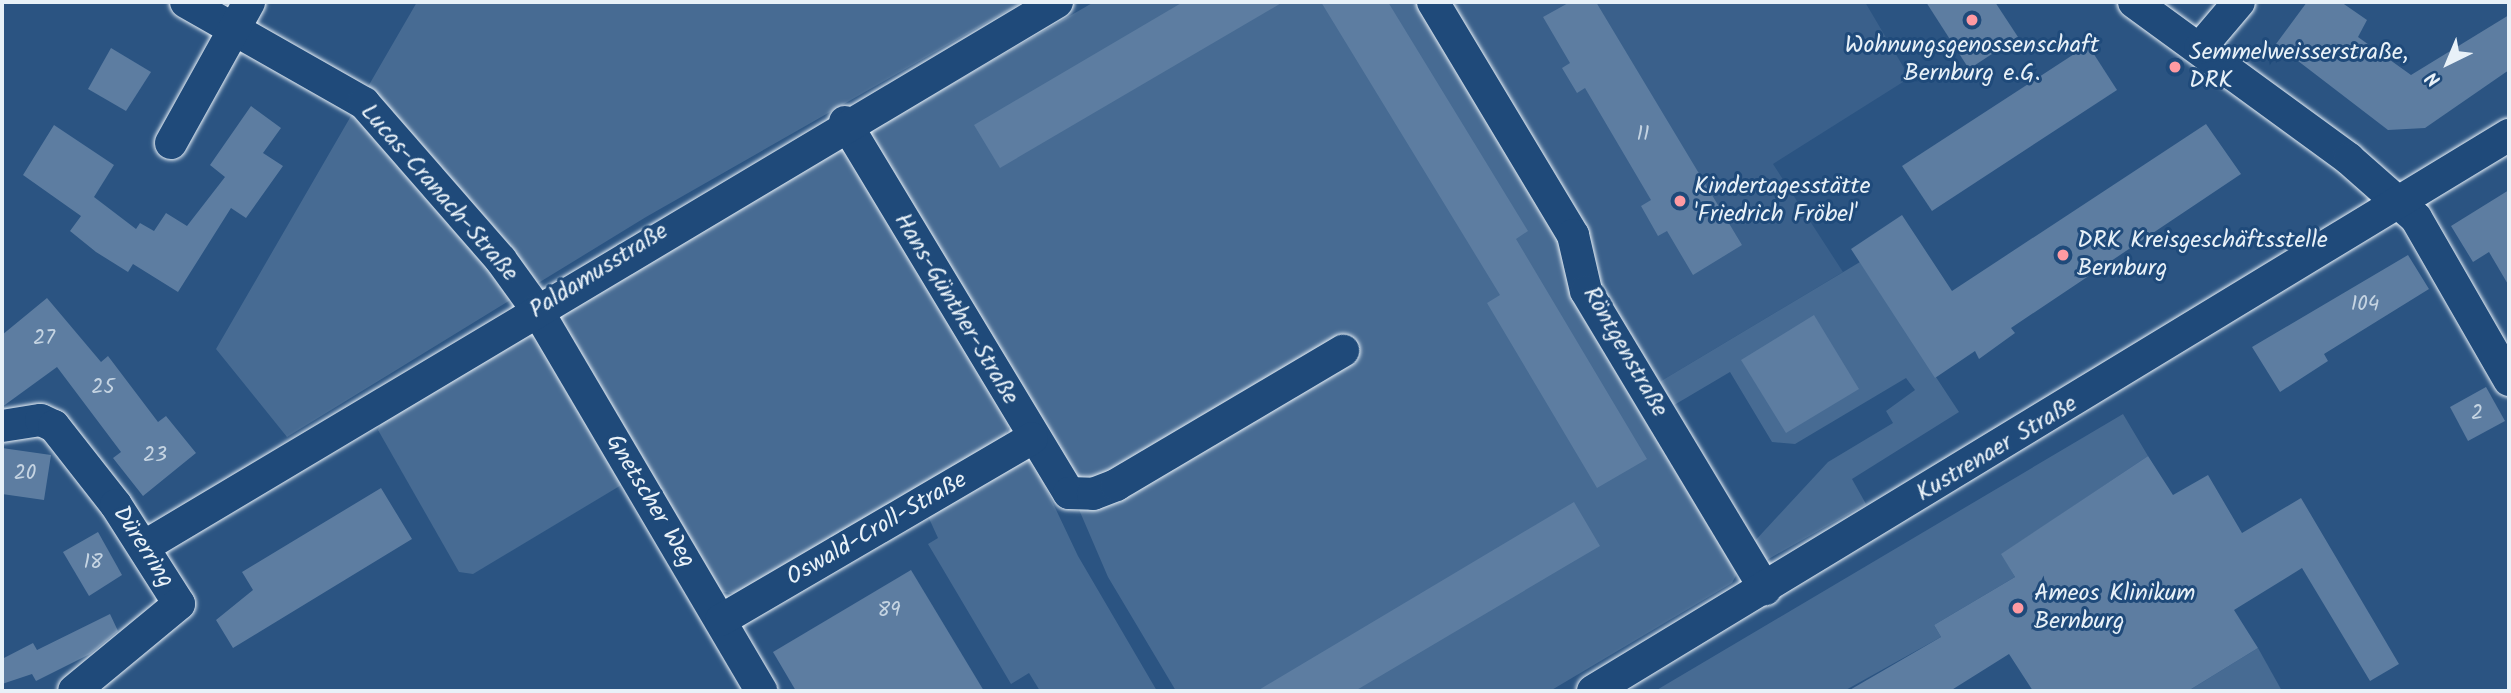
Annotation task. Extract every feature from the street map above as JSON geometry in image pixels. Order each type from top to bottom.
[{"type":"street","name":"Lucas-Cranach-Straße","points":[[186,2],[242,15],[364,103],[537,310]]},
{"type":"street","name":"Paldamusstraße","points":[[145,546],[845,122],[1057,2]]},
{"type":"street","name":"Röntgenstraße","points":[[1433,2],[1573,235],[1586,291],[1765,589]]},
{"type":"street","points":[[2134,2],[2200,48],[2416,218],[2509,380]]},
{"type":"street","points":[[2200,48],[2239,2]]},
{"type":"street","points":[[171,143],[242,15]]},
{"type":"street","name":"Hans-Günther-Straße","points":[[845,122],[1032,438],[1069,493],[1093,494],[1116,485],[1343,351]]},
{"type":"street","name":"Kustrenaer Straße","points":[[1593,691],[2509,135]]},
{"type":"street","name":"Gnetscher Weg","points":[[537,310],[761,691]]},
{"type":"street","name":"Dürerring","points":[[2,426],[41,420],[54,426],[145,546],[179,604],[74,691]]},
{"type":"street","name":"Oswald-Croll-Straße","points":[[720,620],[1032,438]]},
{"type":"shaded area","points":[[417,2],[1023,2],[646,217],[287,437],[216,349]]},
{"type":"shaded area","points":[[1094,2],[1422,2],[1557,221],[1740,568],[1732,583],[1550,691],[1176,691],[1108,577],[1062,470],[867,133]]},
{"type":"shaded area","name":"Kindertagesstätte 'Friedrich Fröbel'","points":[[1447,2],[1865,2],[1904,68],[1903,82],[1773,164],[1843,272],[1651,387]]},
{"type":"shaded area","points":[[841,138],[1008,413],[1009,426],[1005,437],[736,594],[718,591],[555,321],[560,308]]},
{"type":"shaded area","points":[[1860,262],[1959,412],[1852,479],[1866,504],[1765,561],[1752,544],[1828,462],[1893,423],[1886,411],[1915,390],[1906,378],[1795,444],[1772,442],[1730,372],[1664,411],[1651,387]]},
{"type":"shaded area","points":[[529,331],[540,335],[628,481],[473,574],[459,572],[378,430],[384,418]]},
{"type":"shaded area","points":[[2123,414],[2148,456],[2002,554],[2015,577],[1934,625],[1941,637],[1844,691],[1655,691]]},
{"type":"shaded area","points":[[1024,457],[1033,461],[1078,556],[1157,691],[1040,691],[1029,673],[1011,684],[928,544],[938,538],[927,514]]},
{"type":"shaded area","points":[[2258,648],[2282,691],[2188,691]]},
{"type":"building","points":[[1183,2],[1283,2],[1000,168],[974,125]]},
{"type":"building","points":[[1321,2],[1388,2],[1528,231],[1516,239],[1647,459],[1597,488],[1487,303],[1500,295]]},
{"type":"building","points":[[1570,2],[1596,2],[1742,245],[1693,275],[1667,231],[1658,236],[1641,206],[1651,200],[1585,88],[1577,93],[1562,68],[1570,63],[1543,17]]},
{"type":"building","name":"Wohnungsgenossenschaft Bernburg e.G.","points":[[1926,2],[1995,2],[2018,37],[1969,69]]},
{"type":"building","points":[[2307,2],[2341,2],[2367,20],[2358,37],[2411,75],[2509,15],[2509,70],[2425,128],[2388,130],[2276,44]]},
{"type":"building","points":[[2088,45],[2117,90],[1932,211],[1902,166]]},
{"type":"building","points":[[111,48],[151,72],[126,111],[88,89]]},
{"type":"building","points":[[251,106],[281,128],[263,153],[283,166],[246,218],[231,208],[178,292],[133,264],[128,272],[96,252],[70,231],[81,216],[23,175],[54,125],[114,165],[94,197],[136,229],[140,223],[154,231],[166,213],[187,226],[225,177],[210,165]]},
{"type":"building","name":"DRK Kreisgeschäftsstelle Bernburg","points":[[2206,124],[2241,174],[2011,328],[2015,333],[1979,359],[1975,351],[1935,378],[1851,249],[1902,215],[1952,291]]},
{"type":"building","points":[[2509,190],[2509,286],[2489,252],[2473,262],[2451,226]]},
{"type":"building","points":[[2408,255],[2429,289],[2324,354],[2328,361],[2280,392],[2252,347]]},
{"type":"building","points":[[47,298],[101,362],[108,356],[158,422],[166,416],[196,453],[143,496],[113,458],[121,452],[57,367],[2,407],[2,335]]},
{"type":"building","points":[[1814,315],[1859,389],[1786,433],[1741,360]]},
{"type":"building","points":[[2486,387],[2505,421],[2468,441],[2450,407]]},
{"type":"building","points":[[2,448],[51,455],[44,500],[2,494]]},
{"type":"building","points":[[2148,456],[2173,495],[2208,475],[2242,533],[2301,498],[2399,664],[2370,681],[2302,568],[2234,610],[2258,648],[2188,691],[2033,691],[2009,654],[1950,691],[1848,691],[1941,637],[1934,625],[2015,577],[2001,554]]},
{"type":"building","points":[[381,488],[412,539],[233,648],[216,620],[253,590],[242,572]]},
{"type":"building","points":[[1574,502],[1600,546],[1355,691],[1257,691]]},
{"type":"building","points":[[98,532],[122,575],[89,596],[63,552]]},
{"type":"building","points":[[911,570],[984,691],[796,691],[773,652]]},
{"type":"building","points":[[110,614],[118,631],[90,654],[36,681],[32,674],[2,684],[2,659],[33,643],[37,650]]},
{"type":"place","name":"Wohnungsgenossenschaft Bernburg e.G.","points":[[1972,20]]},
{"type":"place","name":"Semmelweisserstraße, DRK","points":[[2175,67]]},
{"type":"place","name":"Kindertagesstätte 'Friedrich Fröbel'","points":[[1680,201]]},
{"type":"place","name":"DRK Kreisgeschäftsstelle Bernburg","points":[[2063,255]]},
{"type":"place","name":"Ameos Klinikum Bernburg","points":[[2018,608]]}]
